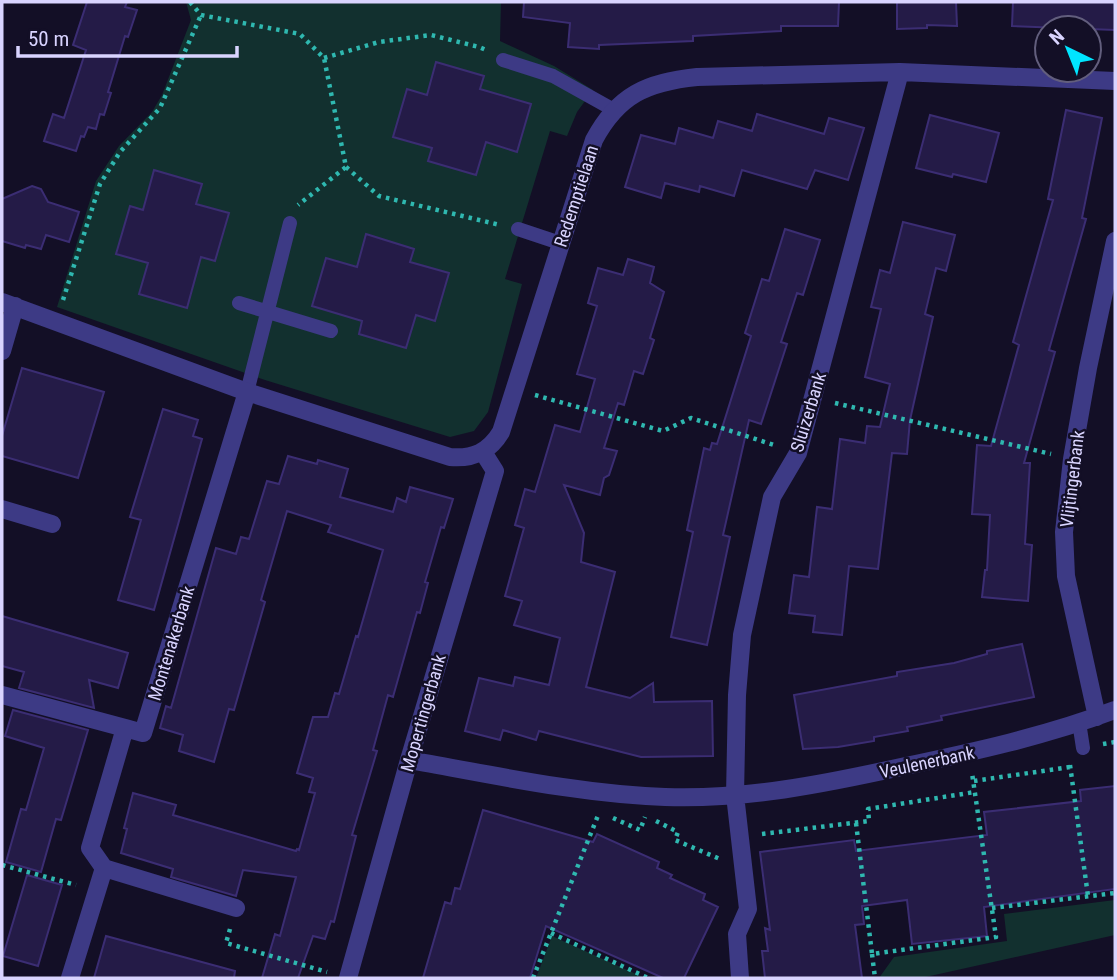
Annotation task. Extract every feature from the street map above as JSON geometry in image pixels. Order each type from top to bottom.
[{"type":"street","name":"Redemptielaan","points":[[483,452],[494,443],[501,432],[516,390],[594,140],[614,110],[645,87],[678,79],[900,72],[1115,80]]},
{"type":"street","name":"Sluizerbank","points":[[735,795],[737,695],[742,635],[772,497],[798,453],[900,72]]},
{"type":"street","name":"Vlijtingerbank","points":[[1097,717],[1066,576],[1064,532],[1072,459],[1115,241]]},
{"type":"street","points":[[2,351],[8,304],[247,391],[450,457],[467,458],[483,452]]},
{"type":"street","name":"Montenakerbank","points":[[125,728],[143,733],[247,391]]},
{"type":"street","name":"Mopertingerbank","points":[[348,978],[409,760],[495,471],[483,452]]},
{"type":"street","points":[[2,509],[52,524]]},
{"type":"street","points":[[2,695],[125,728],[90,848],[104,868],[236,908]]},
{"type":"street","name":"Veulenerbank","points":[[409,760],[607,793],[667,797],[735,795],[849,778],[970,754],[1115,710]]},
{"type":"street","points":[[735,795],[748,909],[737,934],[740,978]]},
{"type":"street","points":[[70,978],[104,868]]},
{"type":"lane","points":[[503,60],[553,76],[614,110]]},
{"type":"lane","points":[[247,391],[290,223]]},
{"type":"lane","points":[[518,229],[560,243]]},
{"type":"lane","points":[[239,303],[331,331]]},
{"type":"lane","points":[[1079,722],[1083,748]]},
{"type":"path","points":[[191,2],[201,15],[300,34],[324,58],[346,167],[379,195],[518,229]]},
{"type":"path","points":[[56,320],[100,184],[120,152],[160,108],[201,15]]},
{"type":"path","points":[[324,58],[379,42],[431,35],[479,47],[503,60]]},
{"type":"path","points":[[290,223],[298,204],[346,167]]},
{"type":"path","points":[[516,390],[663,431],[691,418],[798,453]]},
{"type":"path","points":[[813,398],[1072,459]]},
{"type":"path","points":[[872,954],[996,937],[970,754]]},
{"type":"path","points":[[1069,758],[1088,896]]},
{"type":"path","points":[[974,781],[1070,767]]},
{"type":"path","points":[[740,837],[869,821],[868,809],[976,792]]},
{"type":"path","points":[[533,978],[607,793]]},
{"type":"path","points":[[599,812],[640,830],[646,816],[678,832],[675,840],[744,870]]},
{"type":"path","points":[[856,823],[875,978]]},
{"type":"path","points":[[2,865],[97,890]]},
{"type":"path","points":[[992,908],[1115,893]]},
{"type":"path","points":[[236,908],[226,943],[348,978]]},
{"type":"path","points":[[550,933],[648,978]]},
{"type":"green space","points":[[186,2],[501,2],[500,41],[554,66],[593,90],[577,112],[567,136],[550,131],[505,279],[522,284],[488,412],[474,431],[450,437],[265,380],[57,307],[96,181],[119,146],[152,112],[162,95],[191,20]]},
{"type":"green space","points":[[1115,900],[1115,935],[921,978],[879,978],[894,957],[1007,941],[1004,914]]},
{"type":"green space","points":[[552,936],[645,978],[536,978]]},
{"type":"building","points":[[87,2],[127,2],[125,7],[137,10],[128,37],[125,36],[104,115],[100,114],[96,129],[88,127],[84,137],[81,136],[76,151],[44,141],[53,114],[64,118],[86,50],[73,45]]},
{"type":"building","points":[[524,2],[839,2],[838,26],[781,26],[781,31],[693,36],[693,41],[599,45],[599,49],[568,47],[570,23],[523,17]]},
{"type":"building","points":[[897,2],[956,2],[957,26],[927,25],[927,28],[897,29]]},
{"type":"building","points":[[1013,2],[1115,2],[1115,30],[1103,30],[1103,14],[1033,14],[1033,27],[1012,26]]},
{"type":"building","points":[[436,62],[484,76],[480,89],[531,104],[517,152],[486,142],[476,175],[428,161],[432,148],[393,137],[407,89],[427,95]]},
{"type":"building","points":[[1066,110],[1102,118],[1082,218],[1086,219],[1049,350],[1055,352],[1024,463],[1030,463],[1025,544],[1032,545],[1028,601],[982,597],[987,570],[990,515],[972,514],[977,445],[991,446],[1019,345],[1013,342],[1053,200],[1048,199]]},
{"type":"building","points":[[757,114],[824,134],[829,118],[864,128],[848,180],[815,170],[807,189],[742,170],[734,196],[700,186],[699,192],[665,183],[661,198],[625,187],[641,135],[675,144],[679,128],[713,138],[718,121],[752,131]]},
{"type":"building","points":[[930,115],[999,133],[986,182],[916,168]]},
{"type":"building","points":[[154,170],[202,184],[196,204],[229,213],[215,261],[201,257],[187,308],[139,294],[148,263],[116,254],[130,206],[143,210]]},
{"type":"building","points":[[32,186],[41,189],[48,202],[79,212],[69,242],[46,235],[41,249],[26,245],[25,248],[2,241],[2,199]]},
{"type":"building","points":[[903,222],[955,235],[946,271],[936,268],[925,314],[933,317],[910,420],[907,454],[892,453],[878,569],[849,566],[842,635],[813,632],[815,616],[789,613],[794,575],[809,577],[817,507],[832,509],[840,439],[865,443],[867,426],[880,427],[890,384],[865,377],[881,309],[871,307],[880,270],[890,273]]},
{"type":"building","points":[[785,229],[820,240],[803,295],[797,293],[781,342],[787,344],[761,424],[749,420],[723,535],[730,537],[707,645],[671,637],[693,532],[687,530],[704,448],[710,450],[712,443],[717,444],[751,336],[745,333],[762,279],[769,281]]},
{"type":"building","points":[[366,234],[414,249],[410,262],[449,273],[435,321],[416,315],[406,348],[359,334],[362,321],[312,306],[326,258],[357,267]]},
{"type":"building","points":[[628,259],[654,267],[650,283],[664,292],[650,338],[654,340],[643,374],[634,371],[624,405],[618,403],[604,448],[617,451],[609,475],[604,478],[600,495],[564,485],[584,533],[581,562],[615,572],[586,687],[630,698],[653,683],[654,702],[712,701],[713,756],[641,757],[539,731],[536,740],[503,730],[500,740],[465,731],[479,678],[513,686],[515,677],[549,685],[560,638],[514,625],[522,601],[505,596],[524,528],[515,525],[525,489],[535,492],[555,425],[580,432],[595,379],[577,374],[597,306],[588,303],[598,268],[623,275]]},
{"type":"building","points":[[22,368],[104,392],[78,478],[2,456],[2,436]]},
{"type":"building","points":[[163,409],[198,420],[193,436],[202,439],[154,610],[118,600],[141,520],[130,517]]},
{"type":"building","points":[[288,456],[317,464],[318,460],[348,469],[340,497],[393,512],[397,498],[406,502],[410,487],[453,499],[444,528],[441,527],[425,582],[428,583],[420,613],[417,612],[393,697],[388,695],[373,750],[377,751],[352,835],[356,836],[334,922],[331,921],[325,939],[313,936],[298,978],[262,978],[275,934],[280,936],[296,877],[243,870],[236,896],[171,877],[173,869],[121,853],[133,793],[176,805],[173,815],[299,850],[315,793],[309,792],[313,778],[297,773],[313,717],[328,717],[335,693],[339,694],[383,550],[328,532],[331,525],[287,511],[261,600],[265,602],[234,710],[229,709],[214,762],[179,751],[183,735],[160,728],[166,706],[171,708],[216,548],[236,554],[241,537],[249,539],[267,481],[279,484]]},
{"type":"building","points":[[2,616],[128,653],[118,688],[89,680],[94,708],[19,688],[24,672],[2,666]]},
{"type":"building","points":[[1022,644],[1034,697],[941,716],[942,720],[907,727],[908,731],[874,737],[874,741],[803,749],[794,695],[897,676],[897,672],[954,663],[987,654],[987,651]]},
{"type":"building","points":[[13,710],[88,730],[61,820],[56,819],[41,872],[6,862],[21,809],[26,810],[44,748],[5,736]]},
{"type":"building","points":[[1115,786],[1115,889],[984,907],[987,936],[912,944],[907,900],[862,906],[864,924],[855,925],[862,978],[765,978],[762,951],[768,951],[765,928],[770,930],[760,852],[854,840],[856,851],[987,835],[984,812],[1081,801],[1080,790]]},
{"type":"building","points":[[483,810],[593,842],[597,834],[659,862],[657,868],[672,875],[670,878],[705,894],[703,900],[718,907],[684,978],[663,978],[546,926],[530,978],[423,978],[445,902],[451,904],[455,888],[460,889]]},
{"type":"building","points":[[27,875],[62,885],[38,966],[3,956]]},
{"type":"building","points":[[106,936],[235,971],[234,978],[94,978]]}]
